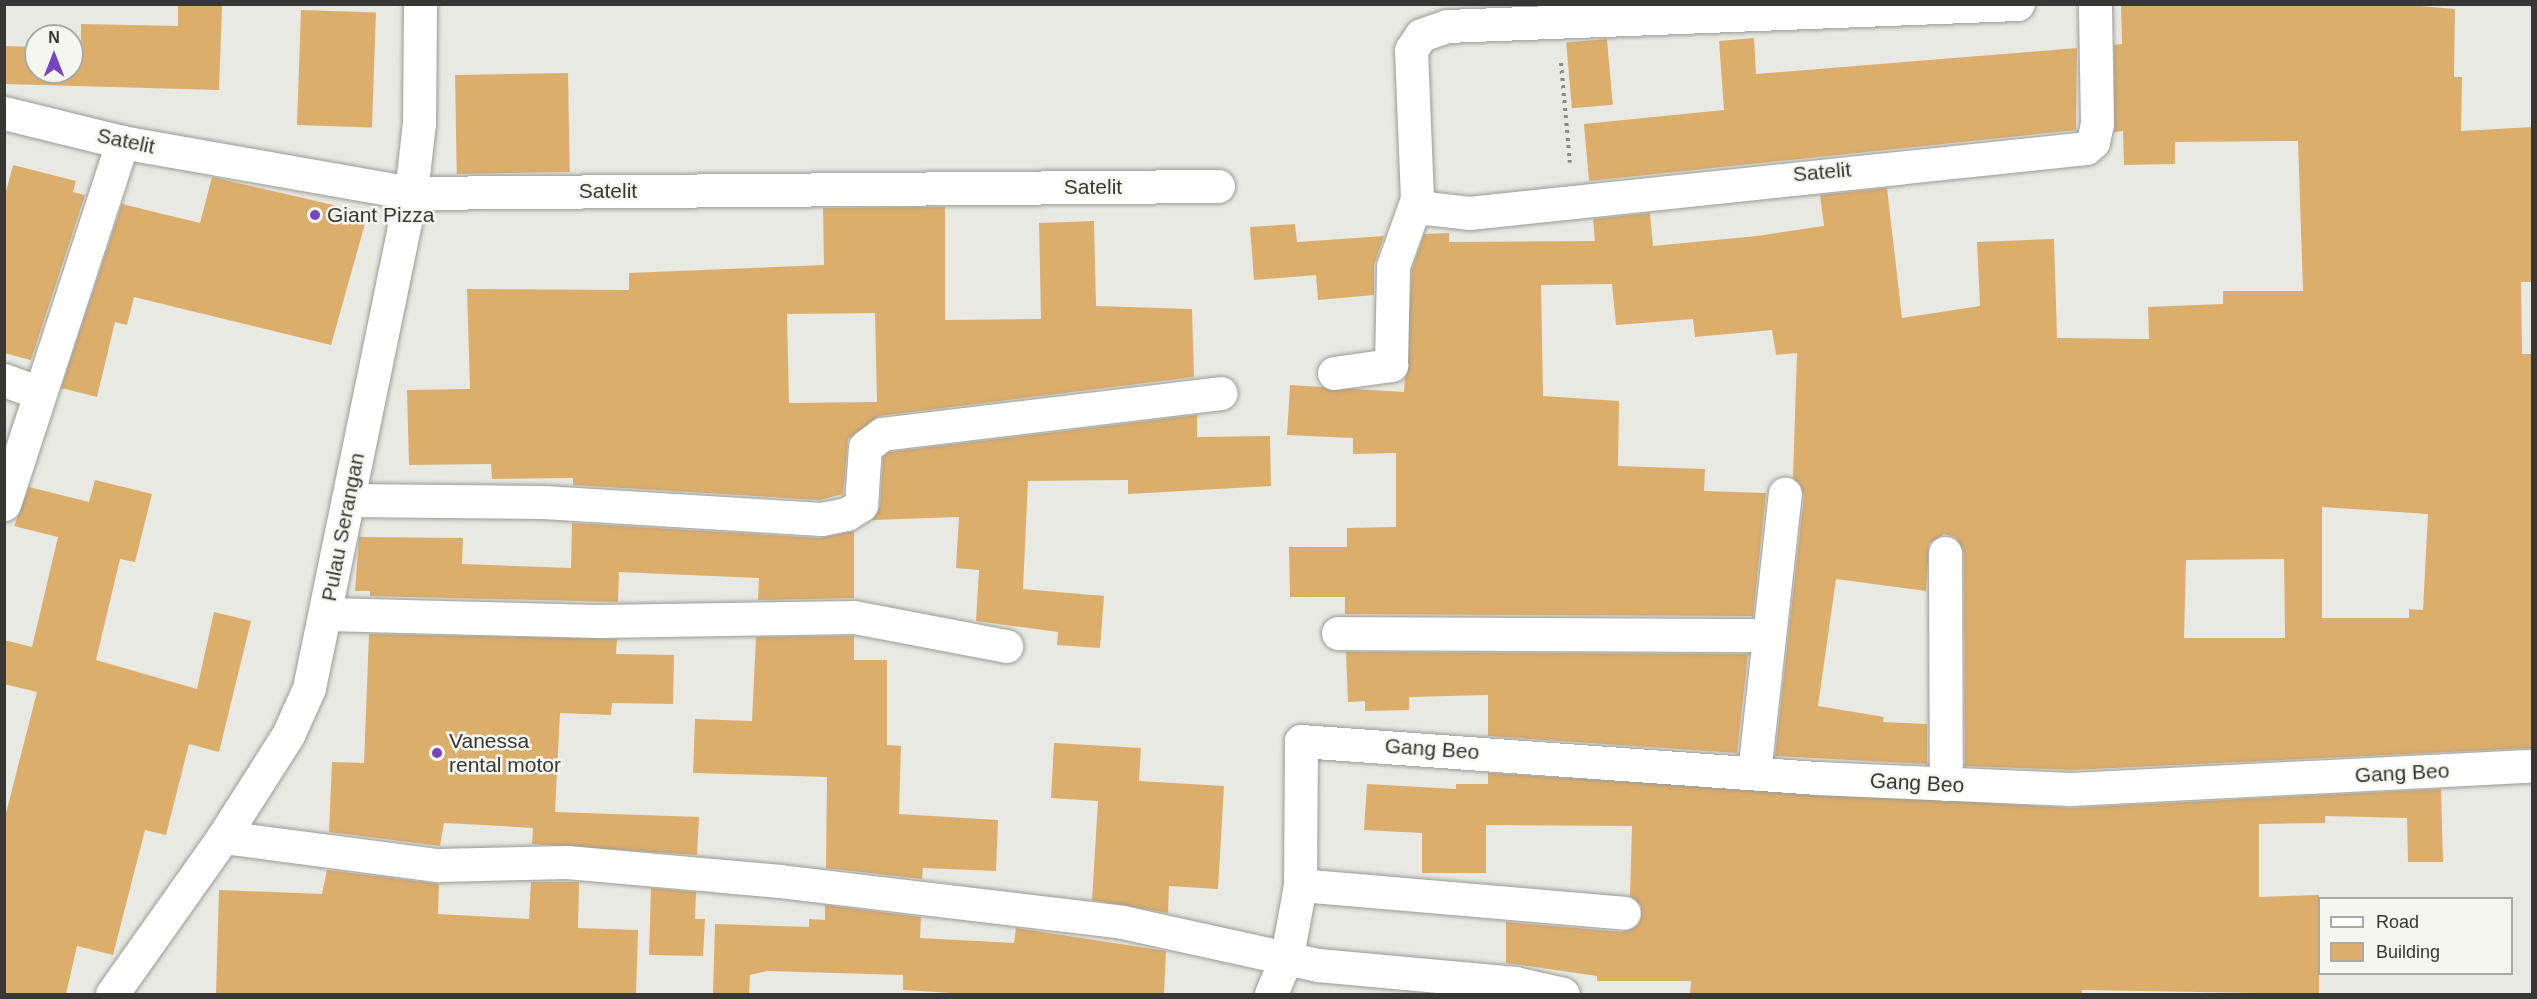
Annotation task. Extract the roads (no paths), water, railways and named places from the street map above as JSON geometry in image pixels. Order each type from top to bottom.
[{"type":"street","name":"Pulau Serangan","points":[[111,994],[223,837],[288,735],[309,688],[327,614],[411,193],[419,123],[420,4]]},
{"type":"street","points":[[1334,373],[1391,365],[1393,266],[1417,198],[1412,50],[1421,36],[1448,26],[2018,4]]},
{"type":"street","name":"Satelit","points":[[1417,198],[1426,208],[1469,213],[1573,199],[2086,148],[2093,142],[2097,123],[2095,4]]},
{"type":"street","name":"Satelit","points":[[4,113],[122,142],[411,193],[1218,186]]},
{"type":"street","points":[[4,504],[122,142]]},
{"type":"street","points":[[4,380],[40,393]]},
{"type":"street","points":[[348,500],[543,502],[821,519],[847,514],[861,505],[865,447],[882,434],[1221,393]]},
{"type":"street","points":[[1754,773],[1785,494]]},
{"type":"street","points":[[1945,553],[1946,784]]},
{"type":"street","points":[[327,614],[598,621],[854,617],[1006,646]]},
{"type":"street","points":[[1338,633],[1768,635]]},
{"type":"street","name":"Gang Beo","points":[[1300,885],[1301,741],[1754,773],[1946,784],[2104,788],[2532,766]]},
{"type":"street","points":[[223,837],[437,865],[567,862],[780,881],[1122,922],[1379,974],[1515,983],[1563,994]]},
{"type":"street","points":[[1271,994],[1287,956],[1300,885],[1624,913]]},
{"type":"place","name":"Giant Pizza","points":[[315,215]]},
{"type":"place","name":"Vanessa rental motor","points":[[437,753]]}]
